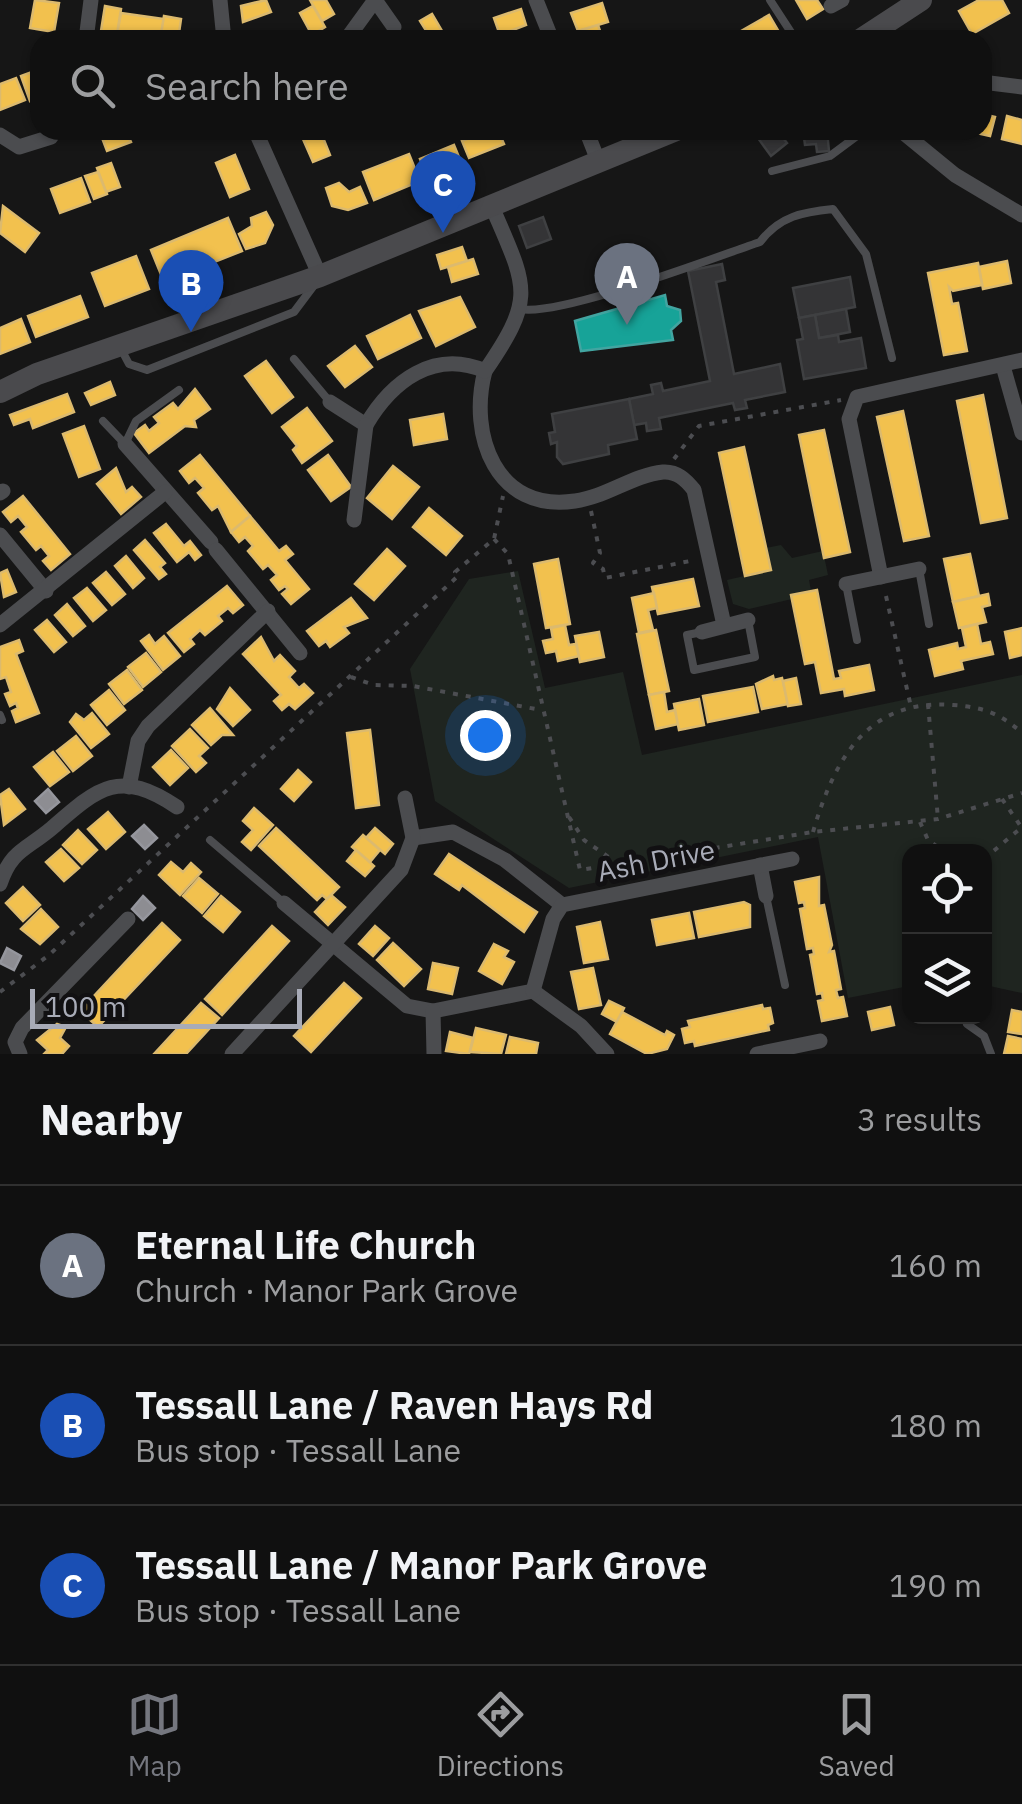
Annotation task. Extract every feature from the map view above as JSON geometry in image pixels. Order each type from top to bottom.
[{"type":"street","points":[[88,30],[92,0]]},
{"type":"street","points":[[220,0],[223,30]]},
{"type":"street","points":[[353,30],[375,0],[394,27]]},
{"type":"street","points":[[536,0],[548,30]]},
{"type":"street","points":[[881,30],[921,0]]},
{"type":"street","points":[[992,83],[1022,87]]},
{"type":"street","points":[[0,135],[20,147],[44,140]]},
{"type":"street","points":[[259,140],[320,276]]},
{"type":"street","points":[[590,140],[599,163]]},
{"type":"street","points":[[0,392],[320,276],[653,140]]},
{"type":"street","points":[[912,140],[955,175],[1022,215]]},
{"type":"street","points":[[494,208],[524,294],[513,330],[485,371],[482,385],[484,448],[492,468],[509,485],[571,502],[666,471],[683,476],[694,490],[724,626]]},
{"type":"street","points":[[881,577],[849,419],[858,397],[876,389],[1022,360]]},
{"type":"street","points":[[354,520],[366,425],[380,402],[426,366],[466,363],[485,371]]},
{"type":"street","points":[[1003,366],[1022,433]]},
{"type":"street","points":[[330,402],[366,425]]},
{"type":"street","points":[[124,444],[300,653]]},
{"type":"street","points":[[0,625],[166,492]]},
{"type":"street","points":[[0,535],[46,591]]},
{"type":"street","points":[[846,584],[920,569]]},
{"type":"street","points":[[130,787],[138,741],[148,726],[268,611]]},
{"type":"street","points":[[702,632],[748,620]]},
{"type":"street","points":[[0,884],[4,854],[82,798],[105,788],[130,787],[156,794],[177,808]]},
{"type":"street","points":[[232,1054],[400,870],[413,838],[406,798]]},
{"type":"street","points":[[413,838],[453,832],[505,860],[562,905],[553,919],[533,991]]},
{"type":"street","name":"Ash Drive","points":[[562,905],[792,859]]},
{"type":"street","points":[[760,865],[766,896]]},
{"type":"street","points":[[284,903],[407,1006],[432,1012],[533,991],[582,1026],[608,1054]]},
{"type":"street","points":[[20,1054],[16,1042],[22,1028],[128,919]]},
{"type":"street","points":[[432,1012],[434,1054]]},
{"type":"street","points":[[757,1054],[796,1050],[820,1041]]},
{"type":"lane","points":[[770,0],[790,30]]},
{"type":"lane","points":[[772,170],[830,156],[852,140]]},
{"type":"lane","points":[[520,309],[537,313],[638,282],[760,242],[770,228],[798,212],[834,209],[866,254],[892,358]]},
{"type":"lane","points":[[294,358],[330,402]]},
{"type":"lane","points":[[103,421],[124,444],[136,421],[179,390]]},
{"type":"lane","points":[[920,569],[930,624]]},
{"type":"lane","points":[[846,584],[857,640]]},
{"type":"lane","points":[[702,632],[687,634],[694,670],[754,657],[748,620]]},
{"type":"lane","points":[[210,840],[284,903]]},
{"type":"lane","points":[[766,896],[785,985]]},
{"type":"lane","points":[[968,1024],[984,1036],[991,1054]]},
{"type":"path","points":[[666,471],[699,426],[858,397]]},
{"type":"path","points":[[0,992],[49,955],[458,576],[454,572],[494,539],[509,485]]},
{"type":"path","points":[[588,498],[600,553],[593,562],[603,569],[605,578],[710,557]]},
{"type":"path","points":[[494,539],[508,554],[580,870],[813,832],[938,819],[1022,793]]},
{"type":"path","points":[[886,596],[911,707]]},
{"type":"path","points":[[351,676],[374,686],[413,686],[541,710]]},
{"type":"path","points":[[928,704],[938,819]]},
{"type":"path","points":[[813,832],[833,776],[872,723],[928,704],[977,707],[1003,715],[1022,733]]},
{"type":"path","points":[[992,852],[1022,827],[1002,800]]},
{"type":"path","points":[[567,813],[584,840],[620,865]]},
{"type":"path","points":[[920,822],[934,844]]},
{"type":"shaded area","points":[[781,545],[792,558],[823,551],[828,575],[809,580],[811,591],[792,595],[792,599],[749,609],[733,604],[727,580],[770,570],[766,548]]},
{"type":"shaded area","points":[[518,571],[545,688],[623,672],[642,755],[1022,675],[1022,993],[992,987],[992,844],[902,844],[902,987],[848,998],[818,837],[569,888],[435,801],[410,669],[469,579]]},
{"type":"building: Homes","points":[[35,0],[59,3],[54,30],[30,28]]},
{"type":"building: Homes","points":[[266,0],[271,12],[243,22],[241,6]]},
{"type":"building: Homes","points":[[310,0],[326,0],[334,14],[322,21]]},
{"type":"building: Homes","points":[[796,0],[817,0],[823,9],[807,19]]},
{"type":"building: Homes","points":[[979,0],[1002,0],[1009,13],[979,30],[970,30],[959,11]]},
{"type":"building: Homes","points":[[602,3],[608,22],[578,30],[571,13]]},
{"type":"building: Homes","points":[[105,6],[121,9],[118,30],[101,30]]},
{"type":"building: Homes","points":[[313,6],[325,27],[309,30],[300,13]]},
{"type":"building: Homes","points":[[521,9],[526,25],[498,30],[494,18]]},
{"type":"building: Homes","points":[[121,13],[164,19],[162,30],[118,30]]},
{"type":"building: Homes","points":[[432,14],[441,30],[426,30],[420,21]]},
{"type":"building: Homes","points":[[769,15],[778,30],[743,30]]},
{"type":"building: Homes","points":[[164,16],[181,19],[179,30],[162,30]]},
{"type":"building: Homes","points":[[30,73],[30,101],[21,76]]},
{"type":"building: Homes","points":[[16,78],[25,100],[0,110],[0,84]]},
{"type":"building: Homes","points":[[1007,116],[1022,120],[1022,144],[1002,139]]},
{"type":"building: Homes","points":[[103,140],[130,140],[131,142],[107,151]]},
{"type":"building: Homes","points":[[303,140],[324,140],[330,155],[313,162]]},
{"type":"building: Homes","points":[[502,140],[504,144],[469,158],[462,141]]},
{"type":"building: Homes","points":[[454,145],[461,162],[427,176],[420,159]]},
{"type":"building: Homes","points":[[409,154],[420,181],[374,200],[363,172]]},
{"type":"building: Homes","points":[[235,155],[249,189],[230,197],[216,163]]},
{"type":"building: Homes","points":[[111,163],[120,187],[106,192],[97,168]]},
{"type":"building: Homes","points":[[98,172],[107,194],[94,199],[85,176]]},
{"type":"building: Homes","points":[[81,178],[90,202],[60,213],[51,189]]},
{"type":"building: Homes","points":[[339,183],[349,192],[360,187],[367,203],[348,210],[332,206],[326,188]]},
{"type":"building: Homes","points":[[3,206],[39,233],[25,252],[0,233]]},
{"type":"building: Homes","points":[[266,212],[273,225],[265,243],[246,249],[239,234],[252,226],[251,218]]},
{"type":"building: Homes","points":[[228,218],[242,251],[164,282],[151,250]]},
{"type":"building: Homes","points":[[462,247],[467,261],[441,269],[437,255]]},
{"type":"building: Homes","points":[[136,256],[149,289],[105,306],[92,273]]},
{"type":"building: Homes","points":[[473,259],[478,274],[452,282],[448,267]]},
{"type":"building: Homes","points":[[1007,261],[1011,283],[983,289],[979,267]]},
{"type":"building: Homes","points":[[978,263],[982,285],[953,291],[949,287],[952,304],[958,303],[967,351],[944,355],[928,273]]},
{"type":"building: Homes","points":[[80,296],[88,317],[36,337],[28,316]]},
{"type":"building: Homes","points":[[460,297],[475,327],[436,346],[419,311]]},
{"type":"building: Homes","points":[[410,315],[421,338],[378,359],[367,336]]},
{"type":"building: Homes","points":[[21,319],[30,342],[0,354],[0,328]]},
{"type":"building: Homes","points":[[355,346],[372,367],[345,387],[328,366]]},
{"type":"building: Homes","points":[[266,361],[293,397],[272,413],[245,376]]},
{"type":"building: Homes","points":[[110,382],[115,395],[91,405],[85,393]]},
{"type":"building: Homes","points":[[195,389],[210,409],[194,420],[196,427],[185,426],[149,453],[134,433],[145,425],[149,431],[159,423],[154,417],[173,403],[178,409]]},
{"type":"building: Homes","points":[[67,394],[74,412],[33,428],[30,419],[14,425],[10,415]]},
{"type":"building: Homes","points":[[983,395],[1007,518],[981,523],[957,401]]},
{"type":"building: Homes","points":[[307,408],[332,441],[302,463],[293,450],[297,446],[282,427]]},
{"type":"building: Homes","points":[[903,411],[929,536],[904,541],[877,417]]},
{"type":"building: Homes","points":[[443,414],[447,439],[414,445],[410,420]]},
{"type":"building: Homes","points":[[84,426],[100,469],[79,477],[63,434]]},
{"type":"building: Homes","points":[[824,430],[850,552],[824,558],[799,435]]},
{"type":"building: Homes","points":[[744,447],[771,570],[745,576],[719,453]]},
{"type":"building: Homes","points":[[200,455],[250,516],[231,532],[218,506],[212,510],[198,493],[204,488],[195,478],[189,483],[180,471]]},
{"type":"building: Homes","points":[[328,455],[351,487],[331,501],[308,470]]},
{"type":"building: Homes","points":[[393,466],[419,487],[392,519],[367,498]]},
{"type":"building: Homes","points":[[116,468],[126,492],[132,487],[141,497],[121,514],[97,484]]},
{"type":"building: Homes","points":[[23,496],[70,554],[51,570],[43,561],[49,556],[41,546],[36,550],[21,532],[27,527],[18,516],[11,522],[3,512]]},
{"type":"building: Homes","points":[[429,508],[462,536],[446,555],[413,527]]},
{"type":"building: Homes","points":[[250,516],[279,551],[286,546],[293,554],[285,560],[309,589],[291,604],[282,594],[288,589],[285,586],[279,590],[271,580],[277,575],[268,565],[263,569],[248,551],[253,546],[245,537],[239,542],[231,532]]},
{"type":"building: Homes","points":[[166,524],[184,546],[190,541],[201,555],[195,560],[189,552],[177,562],[154,533]]},
{"type":"building: Homes","points":[[145,540],[165,563],[160,567],[166,574],[159,579],[134,550]]},
{"type":"building: Homes","points":[[387,549],[405,566],[374,600],[355,584]]},
{"type":"building: Homes","points":[[970,554],[979,596],[953,602],[944,559]]},
{"type":"building: Homes","points":[[126,556],[144,578],[133,588],[115,566]]},
{"type":"building: Homes","points":[[558,559],[570,624],[546,628],[534,564]]},
{"type":"building: Homes","points":[[7,570],[16,592],[4,597],[0,573]]},
{"type":"building: Homes","points":[[106,572],[125,594],[112,605],[93,583]]},
{"type":"building: Homes","points":[[693,579],[699,606],[658,614],[652,587]]},
{"type":"building: Homes","points":[[227,586],[243,605],[233,613],[228,608],[218,616],[222,621],[205,635],[200,630],[190,639],[194,644],[184,652],[168,633]]},
{"type":"building: Homes","points":[[87,588],[106,610],[93,621],[74,598]]},
{"type":"building: Homes","points":[[817,590],[834,679],[841,678],[839,671],[869,665],[874,690],[845,696],[844,689],[821,693],[815,662],[805,664],[791,595]]},
{"type":"building: Homes","points":[[654,593],[657,608],[648,610],[653,630],[639,633],[632,598]]},
{"type":"building: Homes","points":[[988,594],[990,605],[982,607],[986,622],[959,628],[953,602]]},
{"type":"building: Homes","points":[[351,598],[367,618],[344,627],[349,633],[330,647],[326,641],[319,646],[307,631]]},
{"type":"building: Homes","points":[[67,604],[85,626],[73,636],[55,615]]},
{"type":"building: Homes","points":[[47,620],[66,642],[54,652],[35,630]]},
{"type":"building: Homes","points":[[977,624],[981,644],[990,642],[993,654],[961,661],[963,669],[935,676],[929,650],[957,643],[958,649],[966,647],[962,628]]},
{"type":"building: Homes","points":[[565,625],[569,645],[576,644],[579,656],[558,661],[556,651],[546,653],[543,641],[553,639],[551,628]]},
{"type":"building: Homes","points":[[1022,628],[1022,655],[1010,658],[1005,632]]},
{"type":"building: Homes","points":[[656,630],[669,691],[649,695],[637,634]]},
{"type":"building: Homes","points":[[599,632],[604,657],[580,662],[575,636]]},
{"type":"building: Homes","points":[[149,635],[155,644],[164,636],[180,656],[163,670],[141,641]]},
{"type":"building: Homes","points":[[261,637],[274,661],[280,655],[295,671],[289,677],[299,688],[304,684],[313,693],[295,709],[289,704],[282,710],[274,701],[281,695],[243,654]]},
{"type":"building: Homes","points":[[19,640],[23,651],[16,654],[39,713],[16,722],[12,711],[18,708],[16,703],[10,706],[5,694],[11,692],[6,677],[0,679],[0,647]]},
{"type":"building: Homes","points":[[146,653],[161,672],[143,687],[128,667]]},
{"type":"building: Homes","points":[[127,670],[142,690],[124,704],[109,684]]},
{"type":"building: Homes","points":[[773,676],[774,680],[782,678],[788,704],[762,709],[756,684]]},
{"type":"building: Homes","points":[[796,678],[801,704],[788,706],[783,681]]},
{"type":"building: Homes","points":[[753,687],[758,712],[708,722],[703,696]]},
{"type":"building: Homes","points":[[230,688],[250,710],[233,726],[217,709]]},
{"type":"building: Homes","points":[[109,690],[125,710],[107,725],[91,705]]},
{"type":"building: Homes","points":[[664,692],[667,712],[675,710],[678,724],[656,729],[649,695]]},
{"type":"building: Homes","points":[[699,699],[704,725],[679,730],[674,704]]},
{"type":"building: Homes","points":[[210,708],[233,735],[222,735],[211,745],[192,725]]},
{"type":"building: Homes","points":[[92,713],[109,734],[91,748],[70,722],[76,714],[84,720]]},
{"type":"building: Homes","points":[[190,729],[208,748],[199,756],[206,763],[196,772],[172,746]]},
{"type":"building: Homes","points":[[370,730],[379,805],[356,808],[347,733]]},
{"type":"building: Homes","points":[[76,736],[92,756],[73,771],[57,751]]},
{"type":"building: Homes","points":[[171,750],[188,768],[170,785],[153,767]]},
{"type":"building: Homes","points":[[53,752],[69,772],[50,786],[34,767]]},
{"type":"building: Homes","points":[[298,770],[311,782],[294,801],[281,789]]},
{"type":"building: Homes","points":[[9,789],[25,809],[4,825],[0,795]]},
{"type":"building: Homes","points":[[254,808],[273,825],[251,850],[242,842],[253,830],[243,821]]},
{"type":"building: Homes","points":[[108,812],[125,832],[106,849],[88,829]]},
{"type":"building: Homes","points":[[276,828],[339,887],[327,899],[322,895],[317,900],[259,846]]},
{"type":"building: Homes","points":[[375,828],[393,844],[385,854],[366,838]]},
{"type":"building: Homes","points":[[78,830],[97,850],[82,864],[63,845]]},
{"type":"building: Homes","points":[[363,835],[380,850],[370,862],[352,847]]},
{"type":"building: Homes","points":[[61,849],[79,868],[64,881],[46,862]]},
{"type":"building: Homes","points":[[356,850],[374,866],[365,876],[347,861]]},
{"type":"building: Homes","points":[[449,854],[537,912],[524,932],[462,885],[459,890],[435,874]]},
{"type":"building: Homes","points":[[171,862],[183,872],[191,863],[201,872],[180,895],[159,875]]},
{"type":"building: Homes","points":[[819,877],[819,906],[824,905],[832,945],[829,952],[834,951],[841,989],[836,990],[838,998],[843,997],[847,1016],[822,1021],[818,1001],[823,1000],[822,993],[817,994],[810,955],[814,954],[813,948],[807,949],[800,909],[805,908],[804,902],[799,903],[795,882]]},
{"type":"building: Homes","points":[[199,878],[218,894],[202,913],[183,896]]},
{"type":"building: Homes","points":[[23,887],[40,905],[23,921],[6,903]]},
{"type":"building: Homes","points":[[331,895],[345,907],[328,925],[315,912]]},
{"type":"building: Homes","points":[[221,896],[240,912],[223,932],[204,916]]},
{"type":"building: Homes","points":[[744,902],[750,905],[750,927],[699,937],[694,912]]},
{"type":"building: Homes","points":[[41,909],[58,927],[40,944],[21,929]]},
{"type":"building: Homes","points":[[689,913],[694,938],[657,945],[652,920]]},
{"type":"building: Homes","points":[[600,922],[608,959],[584,963],[577,927]]},
{"type":"building: Homes","points":[[162,923],[180,940],[98,1027],[80,1011]]},
{"type":"building: Homes","points":[[272,926],[289,941],[222,1015],[205,999]]},
{"type":"building: Homes","points":[[375,926],[389,938],[373,956],[359,944]]},
{"type":"building: Homes","points":[[393,943],[421,969],[404,986],[377,960]]},
{"type":"building: Homes","points":[[494,944],[508,951],[504,957],[514,962],[502,984],[479,971]]},
{"type":"building: Homes","points":[[433,963],[458,968],[452,994],[428,989]]},
{"type":"building: Homes","points":[[593,968],[601,1005],[579,1009],[571,972]]},
{"type":"building: Homes","points":[[344,983],[361,998],[311,1052],[294,1036]]},
{"type":"building: Homes","points":[[609,1001],[624,1008],[617,1022],[602,1014]]},
{"type":"building: Homes","points":[[201,1003],[219,1018],[186,1054],[154,1054]]},
{"type":"building: Homes","points":[[762,1005],[763,1009],[770,1008],[773,1023],[768,1025],[769,1030],[695,1046],[694,1041],[685,1043],[682,1029],[690,1027],[688,1021]]},
{"type":"building: Homes","points":[[890,1007],[894,1025],[872,1030],[868,1012]]},
{"type":"building: Homes","points":[[1012,1010],[1022,1012],[1022,1034],[1008,1032]]},
{"type":"building: Homes","points":[[622,1012],[665,1035],[667,1031],[674,1035],[667,1049],[647,1054],[610,1034]]},
{"type":"building: Homes","points":[[57,1024],[66,1027],[60,1038],[69,1046],[62,1054],[44,1054],[48,1050],[37,1040]]},
{"type":"building: Homes","points":[[476,1028],[506,1035],[501,1054],[470,1052]]},
{"type":"building: Homes","points":[[450,1032],[473,1038],[469,1054],[446,1051]]},
{"type":"building: Homes","points":[[1008,1036],[1022,1039],[1022,1054],[1004,1054]]},
{"type":"building: Homes","points":[[510,1037],[538,1043],[536,1054],[506,1054]]},
{"type":"building: Public","points":[[665,295],[667,306],[680,310],[681,321],[671,330],[673,340],[581,351],[575,321]]},
{"type":"building: Industry","points":[[48,789],[59,802],[46,813],[35,801]]},
{"type":"building: Industry","points":[[144,825],[157,838],[145,849],[132,836]]},
{"type":"building: Industry","points":[[143,896],[155,908],[143,920],[132,909]]},
{"type":"building: Industry","points":[[7,948],[21,956],[14,970],[0,963]]},
{"type":"building: Other","points":[[759,140],[785,140],[787,143],[771,156]]},
{"type":"building: Other","points":[[804,140],[828,140],[829,151],[817,152],[816,144],[805,145]]},
{"type":"building: Other","points":[[543,217],[551,239],[527,248],[519,226]]},
{"type":"building: Other","points":[[722,264],[725,280],[716,282],[734,374],[780,364],[785,392],[745,400],[747,408],[735,410],[733,403],[659,418],[661,429],[647,431],[646,423],[634,425],[629,399],[653,394],[651,385],[661,383],[663,391],[710,381],[688,271]]},
{"type":"building: Other","points":[[850,277],[855,307],[799,318],[793,288]]},
{"type":"building: Other","points":[[846,309],[850,332],[819,338],[815,315]]},
{"type":"building: Other","points":[[815,315],[819,338],[838,335],[839,342],[861,338],[866,368],[804,379],[797,340],[803,339],[799,318]]},
{"type":"building: Other","points":[[629,399],[637,439],[608,445],[609,454],[563,464],[557,457],[557,442],[551,444],[549,433],[555,432],[552,414]]},
{"type":"place","name":"Tessall Lane / Manor Park Grove","points":[[443,233]]},
{"type":"place","name":"Eternal Life Church","points":[[627,325]]},
{"type":"place","name":"Tessall Lane / Raven Hays Rd","points":[[191,332]]}]
